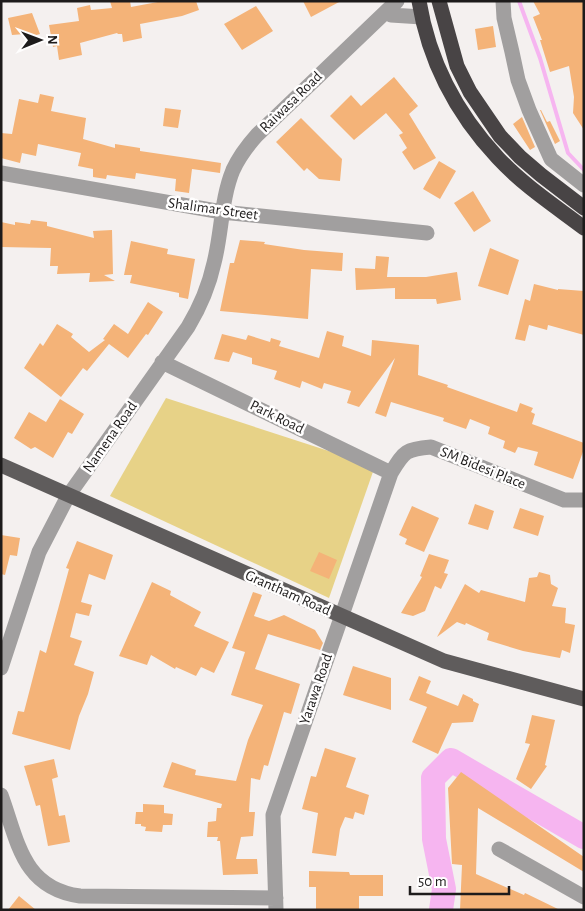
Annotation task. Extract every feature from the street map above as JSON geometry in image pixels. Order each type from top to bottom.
[{"type":"highway","points":[[419,1],[437,68],[455,104],[475,132],[499,160],[584,228]]},
{"type":"highway","points":[[439,1],[457,66],[470,92],[500,136],[541,175],[584,208]]},
{"type":"main road","name":"Grantham Road","points":[[1,465],[444,661],[584,698]]},
{"type":"street","points":[[503,1],[504,18],[518,80],[529,110],[551,159],[584,185]]},
{"type":"street","points":[[392,6],[391,15],[422,17]]},
{"type":"street","name":"Raiwasa Road","points":[[222,212],[234,169],[248,145],[309,84],[392,6]]},
{"type":"street","name":"Shalimar Street","points":[[1,173],[222,212],[427,233]]},
{"type":"street","name":"Namena Road","points":[[1,668],[39,552],[68,496],[188,327],[202,300],[214,265],[222,212]]},
{"type":"street","name":"Park Road","points":[[162,362],[391,473]]},
{"type":"street","name":"SM Bidesi Place","points":[[391,473],[402,455],[416,449],[431,448],[564,500],[584,500]]},
{"type":"street","name":"Yarawa Road","points":[[276,904],[273,815],[391,473]]},
{"type":"street","points":[[1,795],[26,863],[42,882],[57,890],[80,896],[276,904]]},
{"type":"street","points":[[499,849],[584,897]]},
{"type":"shaded area","points":[[166,398],[375,466],[329,598],[110,496]]},
{"type":"building","points":[[110,1],[130,1],[131,7],[163,1],[196,1],[199,10],[182,16],[140,24],[142,38],[123,42],[122,34],[117,33],[80,43],[82,55],[59,60],[57,46],[53,47],[49,25],[79,21],[77,8],[90,5],[91,10],[112,8]]},
{"type":"building","points":[[303,1],[341,1],[311,17]]},
{"type":"building","points":[[533,1],[584,1],[584,130],[573,113],[574,97],[569,66],[550,72],[540,40],[542,40],[533,17],[540,14]]},
{"type":"building","points":[[256,6],[273,31],[242,50],[224,24]]},
{"type":"building","points":[[32,13],[40,34],[26,38],[25,34],[12,35],[8,18]]},
{"type":"building","points":[[493,26],[496,47],[478,50],[475,29]]},
{"type":"building","points":[[394,77],[418,106],[409,114],[436,158],[414,170],[402,152],[407,148],[399,135],[403,133],[386,113],[354,140],[330,116],[351,95],[361,106]]},
{"type":"building","points":[[40,94],[54,97],[51,111],[86,118],[83,139],[115,148],[115,144],[140,148],[140,151],[221,163],[220,173],[192,169],[189,193],[175,191],[176,179],[136,173],[135,179],[107,175],[106,179],[93,177],[93,169],[78,166],[81,153],[38,144],[36,156],[22,153],[20,163],[1,158],[1,133],[12,134],[19,99],[38,103]]},
{"type":"building","points":[[165,108],[181,110],[178,128],[163,126]]},
{"type":"building","points":[[540,110],[547,122],[550,121],[560,141],[555,144]]},
{"type":"building","points":[[522,117],[535,147],[530,150],[513,124]]},
{"type":"building","points":[[301,118],[342,159],[340,181],[319,179],[307,168],[304,171],[276,142]]},
{"type":"building","points":[[439,161],[456,171],[440,199],[423,189]]},
{"type":"building","points":[[473,191],[491,221],[474,232],[454,203]]},
{"type":"building","points":[[31,220],[47,222],[47,226],[94,238],[93,231],[112,230],[113,274],[104,275],[115,281],[89,282],[90,273],[57,274],[58,266],[50,266],[51,248],[1,247],[1,222],[15,225],[15,222],[30,224]]},
{"type":"building","points":[[240,240],[265,242],[264,244],[304,250],[343,253],[342,271],[311,269],[308,319],[220,311],[230,263],[234,263]]},
{"type":"building","points":[[131,241],[168,249],[167,254],[195,259],[188,299],[179,297],[179,293],[130,283],[132,275],[124,275]]},
{"type":"building","points":[[490,248],[519,260],[508,295],[478,286]]},
{"type":"building","points":[[376,256],[389,257],[387,277],[426,277],[457,272],[461,300],[437,304],[436,299],[395,299],[395,288],[356,290],[355,268],[375,269]]},
{"type":"building","points":[[534,284],[558,290],[584,291],[584,335],[548,325],[547,330],[529,325],[525,341],[515,339],[525,299],[530,301]]},
{"type":"building","points":[[148,302],[163,312],[148,335],[146,334],[128,358],[109,344],[87,371],[83,368],[61,397],[24,368],[40,343],[43,346],[57,324],[73,334],[71,337],[89,352],[105,340],[103,339],[114,324],[128,334]]},
{"type":"building","points":[[327,331],[344,336],[342,346],[371,356],[372,340],[419,345],[418,375],[517,412],[520,403],[533,408],[531,412],[535,414],[532,424],[584,443],[584,449],[573,479],[534,465],[538,452],[518,447],[515,453],[503,448],[505,441],[488,434],[490,427],[470,419],[466,429],[443,421],[444,418],[391,402],[386,417],[375,413],[395,358],[359,407],[347,403],[351,391],[324,383],[322,389],[302,381],[300,388],[274,379],[277,371],[252,364],[252,358],[233,352],[229,362],[214,359],[222,334],[246,340],[248,335],[270,342],[271,338],[281,341],[279,346],[319,358]]},
{"type":"building","points":[[60,399],[84,414],[72,434],[68,432],[53,458],[35,447],[31,449],[14,438],[29,412],[46,422]]},
{"type":"building","points":[[475,504],[494,511],[488,530],[468,524]]},
{"type":"building","points":[[412,506],[439,518],[424,552],[405,544],[407,539],[399,535]]},
{"type":"building","points":[[520,508],[544,516],[538,536],[513,528]]},
{"type":"building","points":[[1,535],[20,538],[17,556],[10,555],[5,575],[1,574]]},
{"type":"building","points":[[77,541],[113,555],[105,580],[89,574],[81,602],[92,605],[89,616],[76,613],[70,637],[82,641],[74,665],[94,672],[70,750],[12,734],[18,711],[24,712],[40,650],[46,653],[69,569],[66,568]]},
{"type":"building","points":[[319,552],[337,560],[329,579],[310,571]]},
{"type":"building","points":[[429,554],[449,560],[444,573],[448,574],[441,589],[435,586],[425,611],[413,616],[401,613],[422,577],[420,576]]},
{"type":"building","points":[[539,572],[550,575],[551,584],[558,588],[552,606],[566,608],[565,623],[575,625],[570,653],[562,650],[560,658],[523,651],[487,640],[489,633],[466,623],[465,625],[457,622],[437,637],[465,584],[479,593],[481,590],[525,602],[529,578],[537,577]]},
{"type":"building","points":[[152,582],[171,591],[170,595],[201,612],[194,626],[229,642],[214,673],[201,667],[196,676],[176,667],[175,669],[151,655],[147,665],[119,656]]},
{"type":"building","points":[[253,592],[262,595],[254,616],[269,621],[284,615],[315,630],[323,643],[320,650],[268,634],[255,669],[300,684],[291,714],[284,712],[268,766],[264,765],[260,780],[251,778],[249,812],[255,812],[253,836],[241,837],[236,859],[257,859],[258,874],[223,875],[220,841],[217,841],[218,837],[207,837],[208,822],[216,821],[217,808],[221,808],[222,804],[163,787],[172,762],[196,770],[195,775],[236,781],[248,740],[263,705],[231,695],[245,652],[232,648]]},
{"type":"building","points":[[353,666],[391,678],[391,710],[343,695]]},
{"type":"building","points":[[419,676],[431,681],[426,693],[458,706],[463,694],[479,704],[473,722],[452,723],[438,754],[412,742],[427,707],[409,700]]},
{"type":"building","points":[[532,715],[555,720],[545,765],[547,766],[531,789],[516,779],[530,744],[525,743]]},
{"type":"building","points":[[325,748],[356,758],[346,787],[369,795],[364,815],[355,812],[353,819],[345,817],[340,829],[336,856],[312,853],[318,813],[302,809],[311,776],[316,777]]},
{"type":"building","points":[[54,759],[58,777],[52,779],[59,816],[65,815],[70,842],[48,846],[40,805],[36,806],[24,766]]},
{"type":"building","points":[[461,772],[584,857],[584,872],[478,808],[476,874],[524,895],[525,893],[560,910],[460,910],[462,865],[452,864],[448,788]]},
{"type":"building","points":[[143,804],[164,805],[164,813],[173,814],[172,825],[163,825],[162,832],[145,831],[146,827],[141,826],[141,824],[135,824],[136,812],[143,812]]},
{"type":"building","points":[[309,871],[349,872],[350,875],[383,875],[383,896],[359,896],[359,910],[316,910],[316,887],[309,887]]},
{"type":"building","points":[[19,896],[36,910],[8,910]]},
{"type":"waterway","points":[[519,1],[540,58],[568,153],[584,170]]},
{"type":"waterway","points":[[441,910],[444,889],[434,839],[433,778],[451,760],[584,837]]}]
